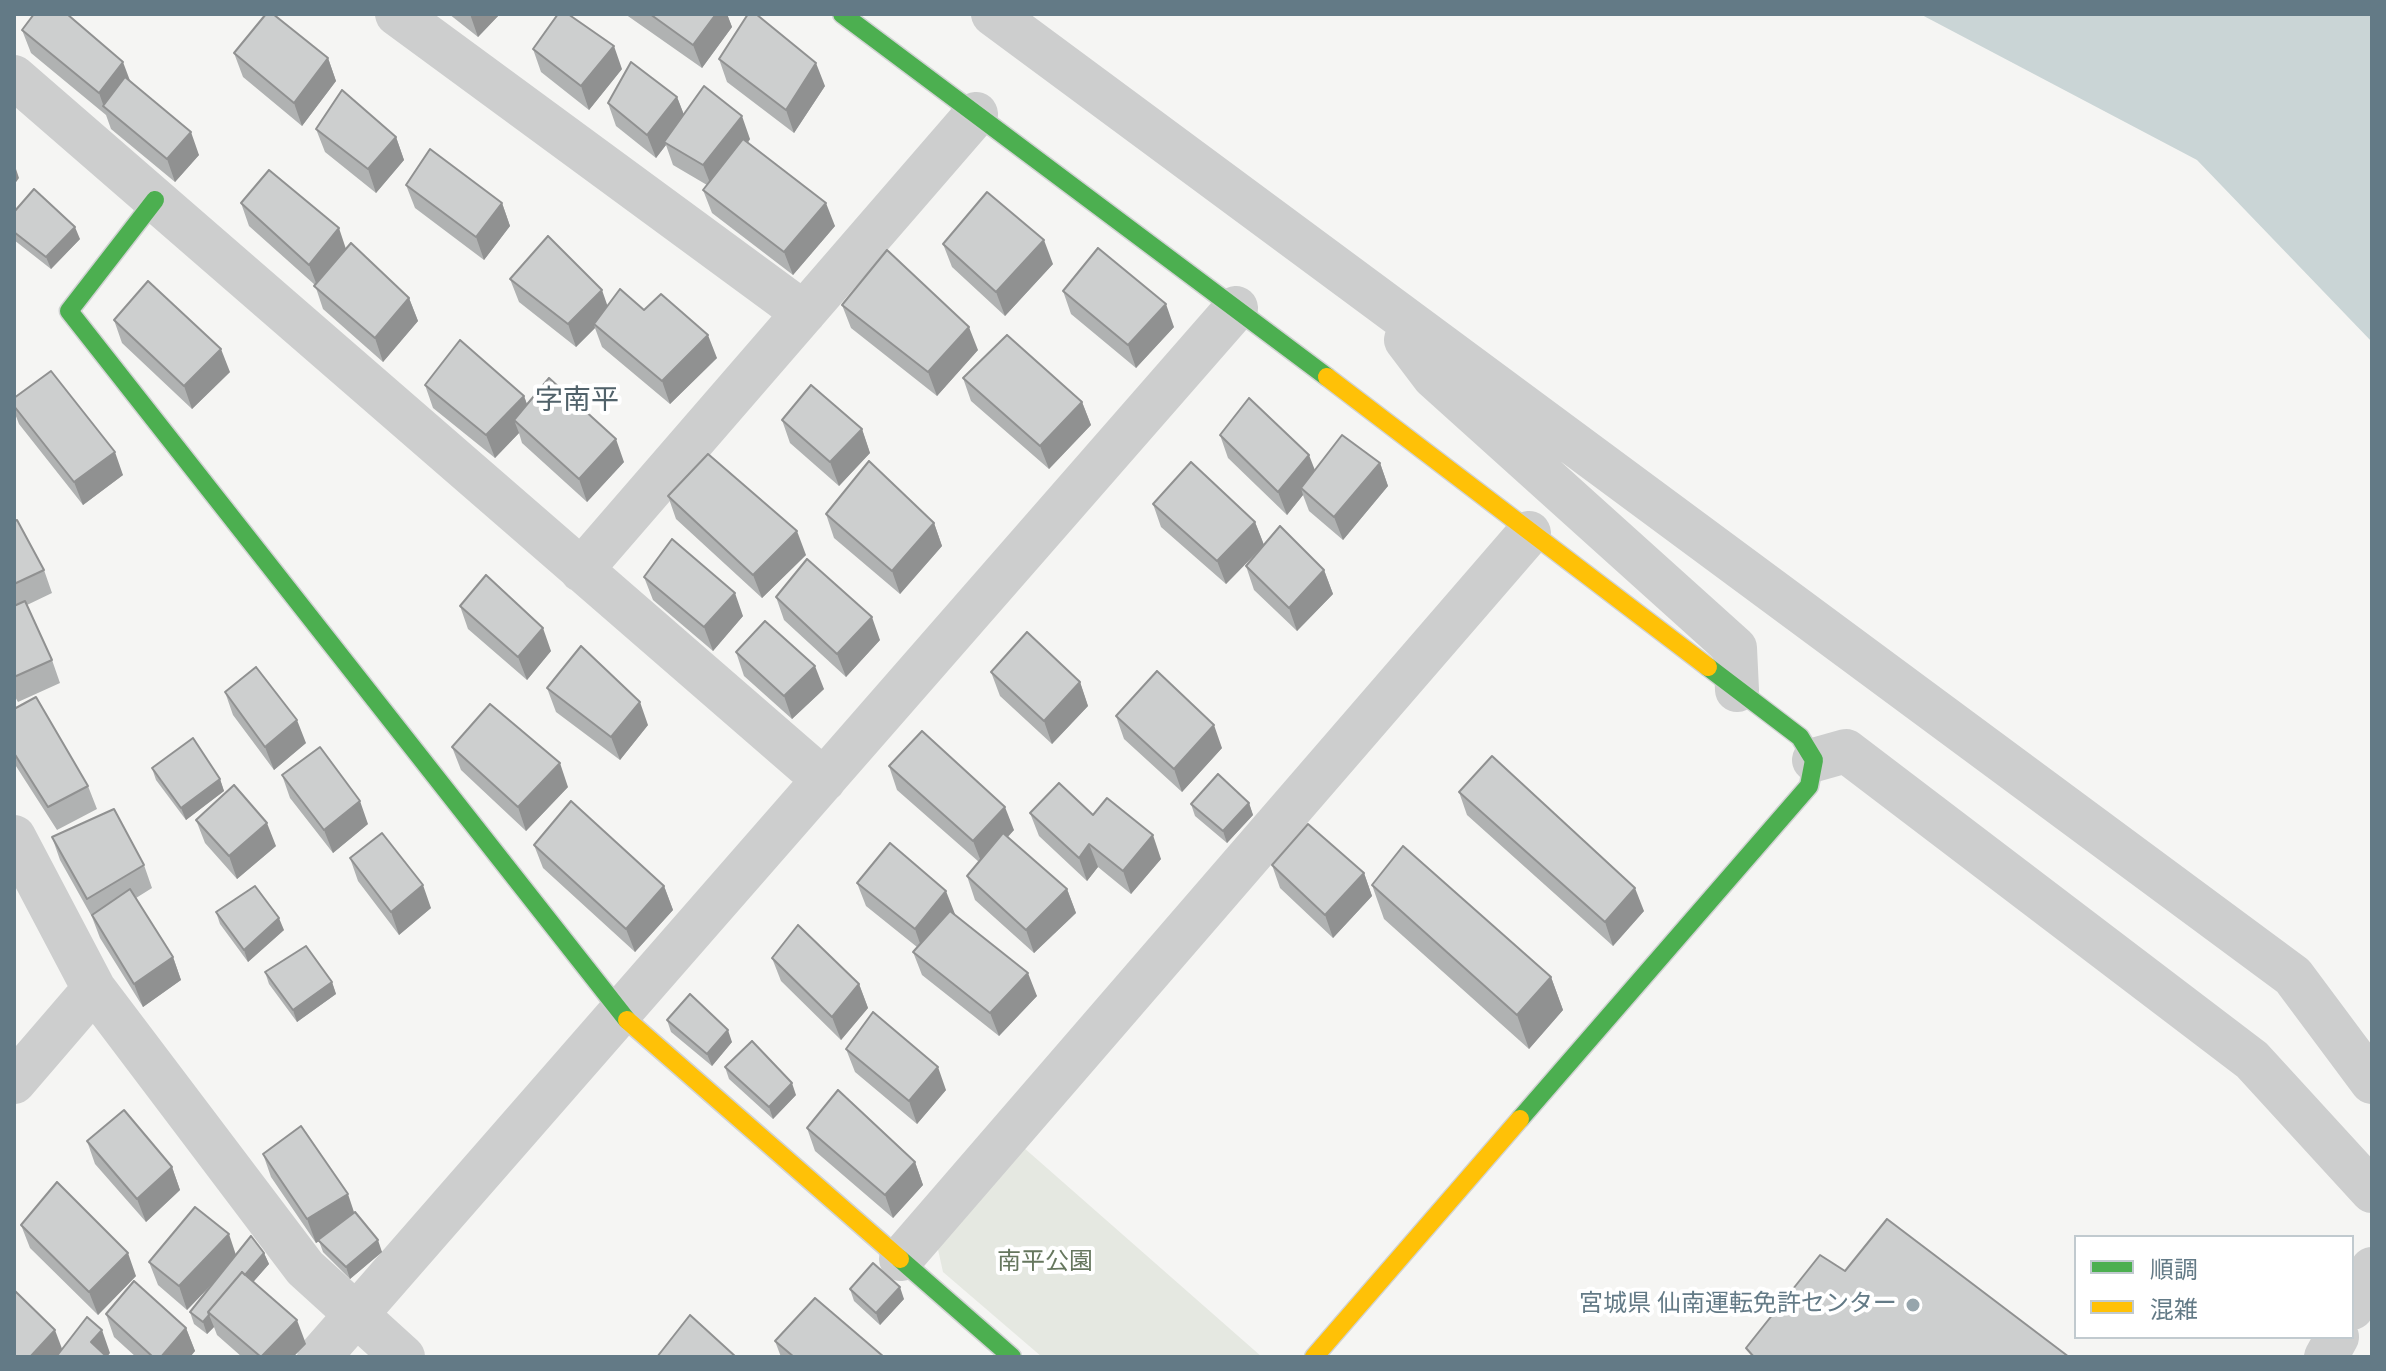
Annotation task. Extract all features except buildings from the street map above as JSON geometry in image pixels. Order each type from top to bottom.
[{"type":"street","points":[[397,14],[804,313]]},
{"type":"street","points":[[842,14],[1236,308],[1800,737],[1814,760],[1809,786],[1318,1356]]},
{"type":"street","points":[[993,14],[2293,976],[2372,1082]]},
{"type":"street","points":[[14,77],[824,780]]},
{"type":"street","points":[[581,570],[976,114]]},
{"type":"street","points":[[155,200],[69,311],[620,1014],[1012,1357]]},
{"type":"street","points":[[1371,294],[1434,377],[1735,648],[1737,690]]},
{"type":"street","points":[[319,1357],[1236,308]]},
{"type":"street","points":[[901,1259],[1529,533]]},
{"type":"street","points":[[1814,760],[1846,751],[2252,1060],[2372,1191]]},
{"type":"street","points":[[14,837],[94,989],[305,1268],[403,1357]]},
{"type":"street","points":[[14,1082],[94,989]]},
{"type":"street","points":[[2354,1304],[2372,1269]]},
{"type":"street","points":[[2326,1357],[2336,1339]]},
{"type":"green space","name":"南平公園","points":[[1023,1147],[1262,1357],[1042,1357],[943,1272],[937,1245]]},
{"type":"shaded area","points":[[1920,14],[2372,14],[2372,342],[2197,160]]},
{"type":"traffic: fast","points":[[842,14],[1327,377]]},
{"type":"traffic: fast","points":[[155,200],[69,311],[627,1020]]},
{"type":"traffic: fast","points":[[1520,1119],[1809,786],[1814,760],[1800,737],[1708,667]]},
{"type":"traffic: fast","points":[[900,1259],[1012,1357]]},
{"type":"traffic: slow","points":[[1327,377],[1708,667]]},
{"type":"traffic: slow","points":[[627,1020],[900,1259]]},
{"type":"traffic: slow","points":[[1314,1357],[1520,1119]]},
{"type":"place","name":"宮城県 仙南運転免許センター","points":[[1913,1305]]},
{"type":"district","name":"字南平","points":[[577,402]]}]
